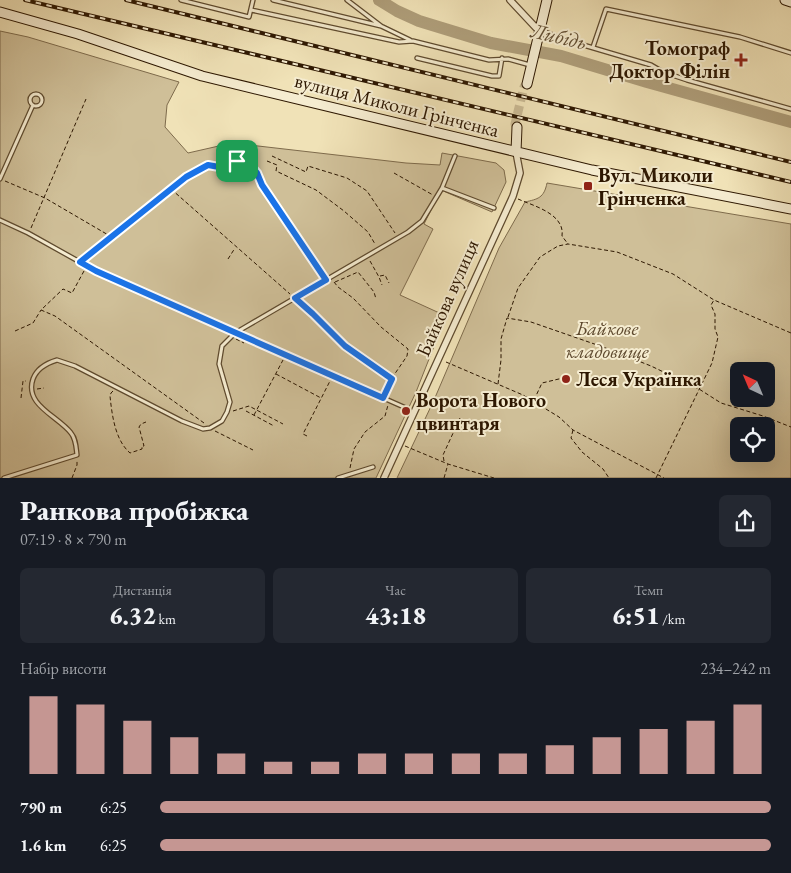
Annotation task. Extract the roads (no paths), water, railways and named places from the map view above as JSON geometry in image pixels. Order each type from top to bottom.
[{"type":"main road","points":[[527,84],[547,0]]},
{"type":"main road","points":[[785,0],[791,2]]},
{"type":"main road","name":"вулиця Миколи Грінченка","points":[[0,12],[78,34],[202,76],[632,179],[791,209]]},
{"type":"main road","name":"Байкова вулиця","points":[[516,152],[517,127]]},
{"type":"street","points":[[510,0],[539,34]]},
{"type":"street","name":"Байкова вулиця","points":[[384,478],[513,196],[520,173],[516,152]]},
{"type":"lane","points":[[181,0],[249,17],[253,0]]},
{"type":"lane","points":[[273,0],[380,26]]},
{"type":"lane","points":[[346,0],[380,26],[413,41],[489,60],[502,58],[531,64]]},
{"type":"lane","points":[[251,10],[399,42],[413,41]]},
{"type":"lane","points":[[593,47],[606,10],[740,37],[791,53]]},
{"type":"lane","points":[[539,34],[593,47],[651,65],[663,72],[688,80],[791,109]]},
{"type":"lane","points":[[417,58],[492,76],[499,76],[502,58]]},
{"type":"lane","points":[[0,179],[33,105]]},
{"type":"lane","points":[[4,478],[77,455],[76,443],[71,433],[40,405],[31,387],[34,375],[40,368],[57,360],[75,366],[182,421],[203,428],[210,428],[222,421],[228,412],[230,402],[219,364],[222,346],[235,333],[398,238],[422,221],[442,188],[455,156]]},
{"type":"lane","points":[[442,188],[494,208]]},
{"type":"lane","points":[[0,220],[28,233],[87,266],[415,411]]},
{"type":"lane","points":[[383,398],[392,379]]},
{"type":"lane","points":[[338,478],[373,467]]},
{"type":"waterway","name":"Либідь","points":[[379,0],[419,21],[491,43],[561,56],[791,122]]},
{"type":"tunnel","points":[[517,127],[515,124],[524,87],[527,84]]},
{"type":"railway","points":[[25,0],[791,182]]},
{"type":"railway","points":[[126,0],[791,162]]},
{"type":"place","name":"Томограф Доктор Філін","points":[[741,60]]},
{"type":"place","name":"Вул. Миколи Грінченка","points":[[588,186]]},
{"type":"place","name":"Леся Українка","points":[[566,379]]},
{"type":"place","name":"Ворота Нового цвинтаря","points":[[406,411]]},
{"type":"park label","name":"Байкове кладовище","points":[[607,340]]}]
